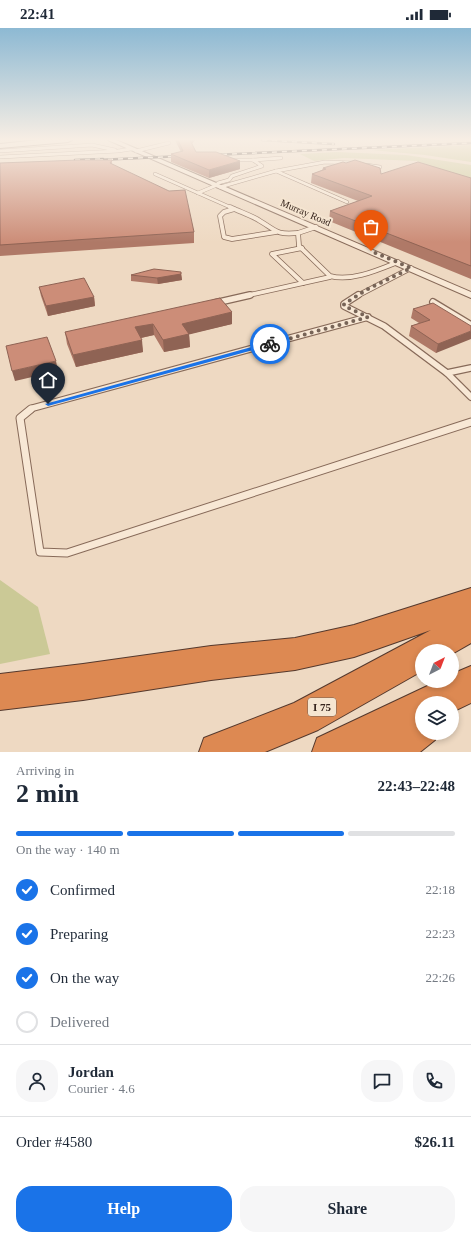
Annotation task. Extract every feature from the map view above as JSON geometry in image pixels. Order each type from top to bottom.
[{"type":"highway","points":[[0,692],[83,682],[211,663],[295,654],[354,641],[471,602]]},
{"type":"highway","points":[[438,644],[471,626]]},
{"type":"highway","name":"I 75","points":[[218,752],[305,717],[415,657]]},
{"type":"highway","points":[[446,696],[471,684]]},
{"type":"highway","points":[[459,699],[471,690]]},
{"type":"highway","points":[[331,752],[415,711]]},
{"type":"highway","points":[[388,752],[415,731]]},
{"type":"street","name":"Murray Road","points":[[190,174],[398,262],[471,295]]},
{"type":"lane","points":[[155,174],[259,220],[276,232],[284,234],[298,233],[316,227]]},
{"type":"lane","points":[[198,193],[244,174]]},
{"type":"lane","points":[[217,185],[264,174]]},
{"type":"lane","points":[[282,174],[347,202]]},
{"type":"lane","points":[[234,209],[224,212],[220,216],[224,237],[232,239],[276,232]]},
{"type":"lane","points":[[298,233],[300,246],[330,277]]},
{"type":"lane","points":[[302,248],[272,254],[303,283]]},
{"type":"lane","points":[[206,305],[330,277],[338,279],[383,269],[398,262]]},
{"type":"lane","points":[[411,268],[368,289],[344,304],[344,306],[384,326],[447,373],[471,398]]},
{"type":"lane","points":[[433,302],[471,325]]},
{"type":"lane","points":[[368,317],[33,408],[20,418],[40,552],[67,553],[471,422]]},
{"type":"lane","points":[[447,373],[471,368]]},
{"type":"shaded area","points":[[448,174],[471,174],[471,183]]},
{"type":"shaded area","points":[[0,580],[38,607],[50,654],[0,664]]},
{"type":"building","points":[[0,174],[133,174],[169,191],[185,190],[194,232],[0,245]]},
{"type":"building","points":[[312,174],[457,174],[471,178],[471,266],[330,211],[372,196]]},
{"type":"building","points":[[154,269],[181,272],[181,274],[157,278],[131,275]]},
{"type":"building","points":[[84,278],[94,297],[46,306],[39,287]]},
{"type":"building","points":[[220,298],[232,312],[182,324],[189,334],[163,340],[153,324],[135,327],[142,340],[73,355],[65,332]]},
{"type":"building","points":[[433,303],[471,326],[471,331],[438,344],[411,326],[430,320],[413,309]]},
{"type":"building","points":[[47,337],[56,361],[12,371],[6,346]]},
{"type":"way so far","points":[[270,344],[368,317],[344,306],[344,304],[368,289],[411,268],[371,251]]},
{"type":"route","points":[[48,404],[270,344]]}]
